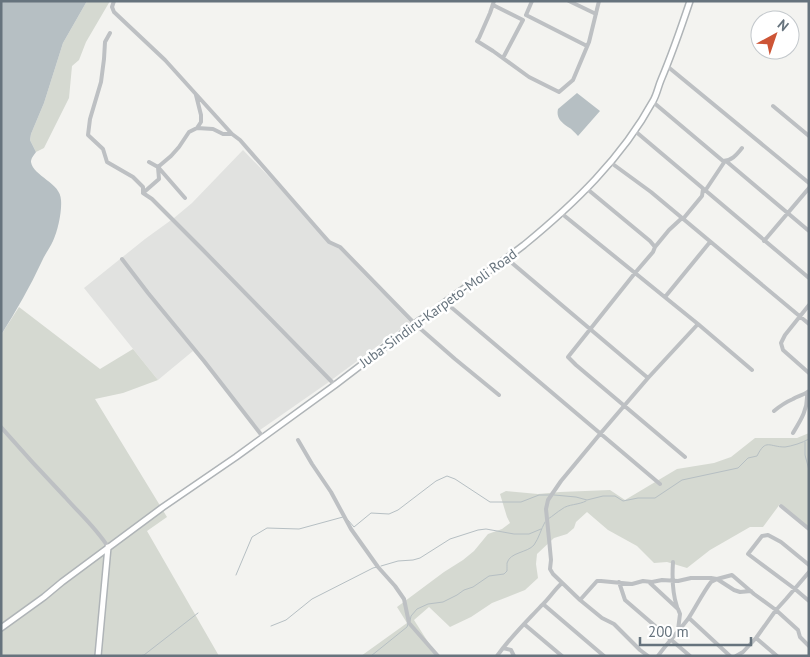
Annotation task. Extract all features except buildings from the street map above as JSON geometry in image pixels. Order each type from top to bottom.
[{"type":"main road","name":"Juba-Sindiru-Karpeto-Moli Road","points":[[1,628],[108,547],[236,457],[415,324],[438,310],[441,305],[522,246],[561,214],[622,149],[653,102],[690,1]]},
{"type":"main road","points":[[98,656],[108,547]]},
{"type":"street","points":[[114,1],[112,7],[114,12],[165,60],[232,134],[240,140],[330,242],[340,247],[415,324],[499,395]]},
{"type":"street","points":[[503,58],[532,1]]},
{"type":"street","points":[[569,1],[596,14]]},
{"type":"street","points":[[523,20],[493,3],[479,38],[476,41],[493,50],[530,77],[559,92],[573,80],[587,46],[599,1]]},
{"type":"street","points":[[526,15],[587,46]]},
{"type":"street","points":[[110,33],[105,42],[100,82],[90,119],[88,135],[102,149],[107,162],[137,180],[143,187],[143,193]]},
{"type":"street","points":[[667,66],[809,183]]},
{"type":"street","points":[[158,167],[179,147],[189,132],[197,128],[201,122],[195,93]]},
{"type":"street","points":[[653,102],[809,231]]},
{"type":"street","points":[[773,106],[809,136]]},
{"type":"street","points":[[197,128],[232,134]]},
{"type":"street","points":[[635,131],[809,278]]},
{"type":"street","points":[[685,457],[568,357],[654,252],[655,247],[702,196],[704,190],[726,161],[736,155],[742,148]]},
{"type":"street","points":[[149,162],[158,167],[185,198]]},
{"type":"street","points":[[610,162],[682,218],[809,324]]},
{"type":"street","points":[[143,193],[159,179],[158,167]]},
{"type":"street","points":[[586,188],[655,247]]},
{"type":"street","points":[[764,240],[809,188]]},
{"type":"street","points":[[143,193],[152,199],[202,249],[334,385]]},
{"type":"street","points":[[561,214],[665,297],[752,370]]},
{"type":"street","points":[[665,297],[710,242]]},
{"type":"street","points":[[506,258],[648,378]]},
{"type":"street","points":[[122,259],[263,437]]},
{"type":"street","points":[[445,302],[660,484]]},
{"type":"street","points":[[809,305],[785,335],[781,343],[783,350],[809,373]]},
{"type":"street","points":[[648,656],[614,624],[602,618],[580,600],[553,574],[550,569],[550,539],[546,509],[548,500],[561,481],[648,378],[698,324]]},
{"type":"street","points":[[774,411],[781,405],[808,392]]},
{"type":"street","points":[[793,432],[800,422],[806,407],[808,392]]},
{"type":"street","points":[[1,427],[96,530],[108,547]]},
{"type":"street","points":[[298,440],[331,492],[351,529],[404,599],[409,623],[438,656]]},
{"type":"street","points":[[781,506],[809,530]]},
{"type":"street","points":[[809,565],[781,542],[768,535],[762,536],[748,554],[809,601]]},
{"type":"street","points":[[673,562],[672,581],[674,598],[680,614],[676,635]]},
{"type":"street","points":[[736,656],[743,652],[756,638],[776,610],[809,572]]},
{"type":"street","points":[[658,656],[676,635],[711,582],[732,575],[798,630],[800,636],[809,646]]},
{"type":"street","points":[[580,600],[597,582],[632,584],[643,581],[678,581],[691,578],[712,578],[717,579],[734,590],[740,592],[751,591]]},
{"type":"street","points":[[648,581],[678,609]]},
{"type":"street","points":[[619,582],[625,600],[690,656]]},
{"type":"street","points":[[497,656],[528,618],[562,583]]},
{"type":"street","points":[[543,604],[604,656]]},
{"type":"street","points":[[688,618],[730,656]]},
{"type":"street","points":[[524,624],[562,656]]},
{"type":"street","points":[[756,638],[777,656]]},
{"type":"street","points":[[503,648],[512,650],[514,656]]},
{"type":"shaded area","points":[[1,1],[87,1],[63,43],[30,140],[36,152],[31,161],[33,167],[60,194],[61,210],[58,226],[52,244],[23,299],[1,335]]},
{"type":"shaded area","points":[[87,1],[110,1],[86,42],[79,60],[72,66],[69,98],[44,148],[36,152],[30,140],[31,134],[44,103],[63,43]]},
{"type":"shaded area","points":[[577,93],[600,111],[578,136],[558,117],[558,109]]},
{"type":"shaded area","points":[[243,150],[410,322],[260,430],[193,351],[158,380],[84,288],[192,203]]},
{"type":"shaded area","points":[[19,307],[100,369],[133,349],[158,380],[123,393],[95,399],[167,517],[147,531],[219,656],[1,656],[1,335]]},
{"type":"shaded area","points":[[809,433],[809,529],[780,504],[763,527],[750,527],[710,550],[687,568],[667,562],[654,563],[637,546],[608,530],[587,512],[567,534],[554,538],[537,554],[538,578],[525,590],[492,603],[471,617],[450,627],[429,607],[414,620],[437,656],[361,656],[407,623],[397,607],[463,560],[474,551],[488,534],[502,529],[510,523],[500,494],[506,491],[538,494],[610,490],[625,500],[677,469],[714,463],[731,457],[755,438],[797,438]]},
{"type":"waterway","points":[[554,495],[587,500],[603,496],[615,496],[623,501],[638,498],[655,498],[682,480],[738,468],[748,458],[757,456],[766,445],[785,447],[809,439]]},
{"type":"waterway","points":[[805,442],[805,455],[809,470]]},
{"type":"waterway","points":[[348,520],[354,527],[371,513],[389,514],[398,510],[436,481],[447,476],[455,479],[490,502],[521,502],[539,495],[550,495]]},
{"type":"waterway","points":[[548,519],[564,507],[586,501]]},
{"type":"waterway","points":[[236,575],[252,537],[267,528],[299,529],[343,517]]},
{"type":"waterway","points":[[410,621],[411,616],[417,609],[428,604],[443,602],[473,587],[489,576],[504,574],[507,571],[509,559],[534,545],[545,522]]},
{"type":"waterway","points":[[381,566],[420,558],[450,539],[478,530],[486,529],[514,534],[529,534],[541,529]]},
{"type":"waterway","points":[[271,626],[286,620],[312,599],[377,567]]},
{"type":"waterway","points":[[139,656],[144,655],[198,613]]},
{"type":"waterway","points":[[371,656],[407,627],[408,624]]}]
